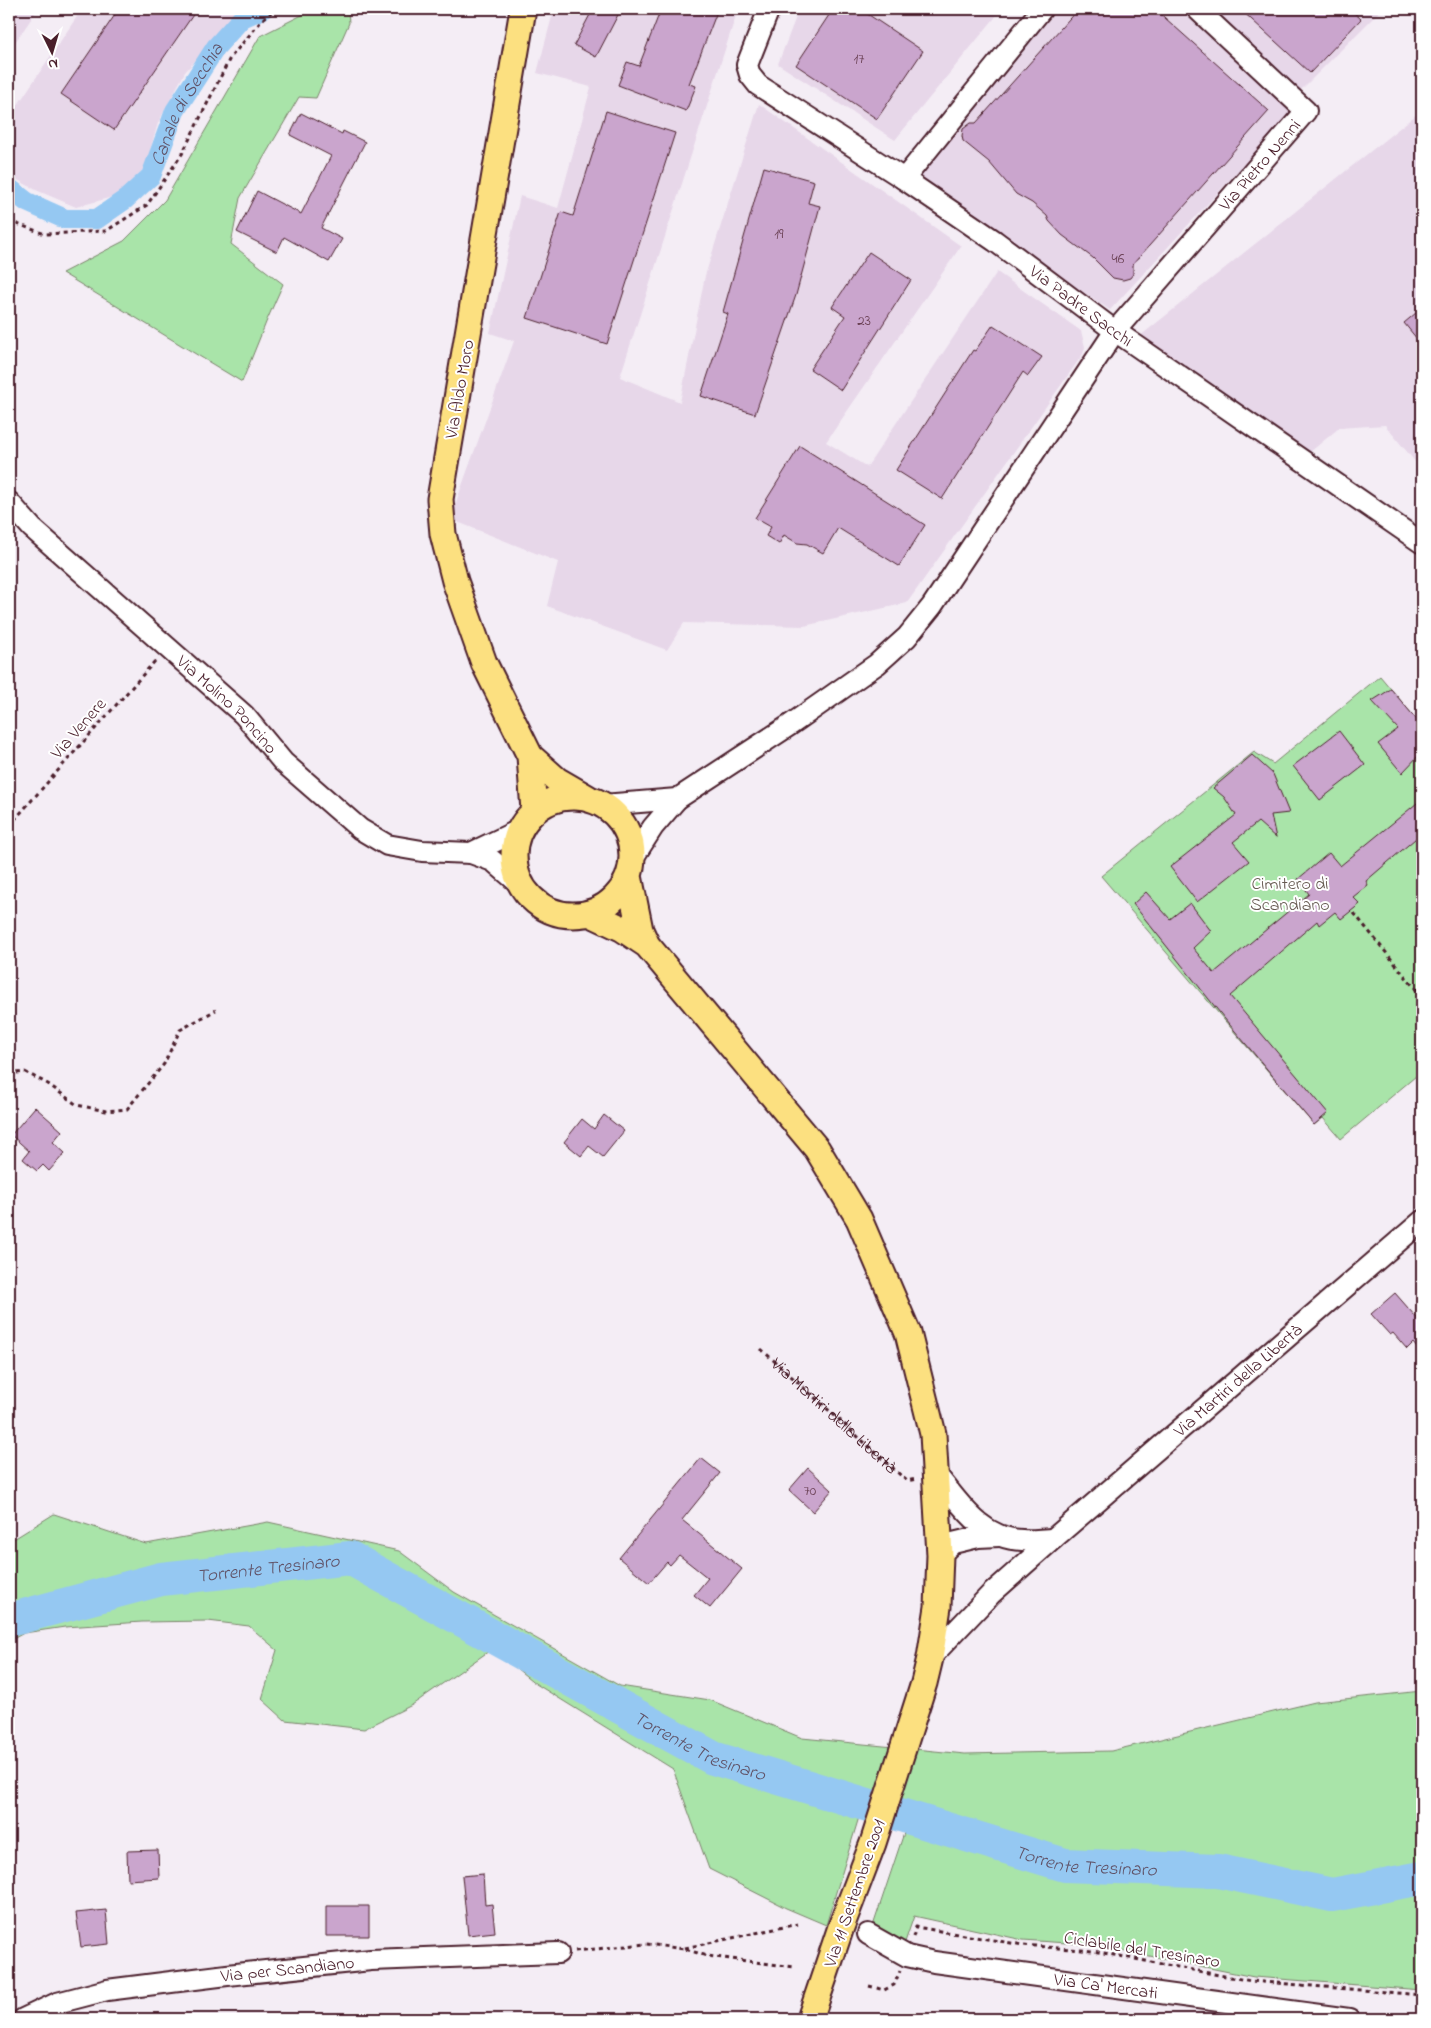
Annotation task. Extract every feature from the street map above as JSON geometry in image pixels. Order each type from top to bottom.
[{"type":"main road","name":"Via Aldo Moro","points":[[523,9],[440,499],[443,534],[455,581],[484,663],[530,756],[557,780],[595,802]]},
{"type":"main road","name":"Via Aldo Moro","points":[[528,820],[530,756]]},
{"type":"main road","points":[[631,867],[624,886],[613,899],[599,909],[589,913],[574,915],[559,913],[545,907],[523,887],[517,873],[514,858],[516,843],[528,820],[544,805],[565,797],[595,802],[616,815],[625,828],[631,842],[631,867],[640,930],[647,945]]},
{"type":"main road","points":[[589,913],[647,945]]},
{"type":"main road","name":"Via 11 Settembre 2001","points":[[647,945],[817,1149],[859,1219],[908,1333],[933,1434],[940,1555],[938,1607],[930,1658],[873,1843],[841,1927],[810,2019]]},
{"type":"street","name":"Via Padre Sacchi","points":[[769,9],[747,65],[750,74],[758,85],[904,179],[1008,251],[1115,331],[1422,543]]},
{"type":"street","points":[[904,179],[1042,9]]},
{"type":"street","name":"Via Pietro Nenni","points":[[1115,331],[1306,112],[1197,9]]},
{"type":"street","points":[[631,867],[657,821],[677,799],[790,725],[877,664],[907,637],[932,606],[1115,331]]},
{"type":"street","name":"Via Molino Poncino","points":[[9,502],[32,528],[244,715],[283,762],[360,829],[388,844],[422,851],[471,853],[493,861],[523,887]]},
{"type":"street","points":[[595,802],[677,799]]},
{"type":"street","name":"Via Molino Poncino","points":[[471,853],[528,820]]},
{"type":"street","name":"Via Martiri della Libertà","points":[[930,1658],[991,1594],[1422,1221]]},
{"type":"street","points":[[936,1474],[976,1523],[999,1536]]},
{"type":"street","points":[[940,1555],[953,1543],[978,1537],[999,1536],[1020,1540],[1053,1539]]},
{"type":"street","name":"Via Ca' Mercati","points":[[868,1934],[906,1956],[934,1962],[1349,2019]]},
{"type":"street","name":"Via per Scandiano","points":[[23,2019],[57,2003],[107,1990],[226,1975],[371,1960],[558,1953]]},
{"type":"path","points":[[9,221],[45,234],[106,231],[147,205],[182,154],[230,58],[264,18],[276,9]]},
{"type":"path","name":"Via Venere","points":[[9,826],[167,647]]},
{"type":"path","points":[[1354,913],[1422,997]]},
{"type":"path","points":[[9,1074],[25,1072],[48,1084],[77,1105],[106,1111],[127,1109],[164,1064],[180,1030],[216,1010]]},
{"type":"path","name":"Via Martiri della Libertà","points":[[761,1349],[907,1481],[936,1474]]},
{"type":"path","points":[[684,1949],[798,1924]]},
{"type":"path","name":"Ciclabile del Tresinaro","points":[[869,1986],[884,1990],[894,1985],[916,1927],[1023,1946],[1093,1951],[1251,1982],[1422,1995]]},
{"type":"path","points":[[558,1953],[646,1944],[684,1949],[707,1956],[795,1967]]},
{"type":"shaded area","points":[[9,9],[38,9],[9,51]]},
{"type":"shaded area","points":[[82,9],[243,9],[185,72],[158,123],[145,168],[116,196],[76,207],[36,190],[9,175],[9,118]]},
{"type":"shaded area","points":[[554,9],[738,9],[620,377],[680,402],[705,276],[759,104],[961,246],[826,442],[867,467],[997,272],[1081,331],[1085,347],[1083,354],[907,603],[804,626],[684,623],[667,650],[547,606],[558,562],[450,519],[514,341],[490,333],[520,196],[558,208],[591,87],[537,73]]},
{"type":"shaded area","points":[[799,9],[1002,9],[895,140],[778,64]]},
{"type":"shaded area","points":[[1058,9],[1179,9],[1293,111],[1110,310],[916,178]]},
{"type":"shaded area","points":[[1211,9],[1382,9],[1300,91]]},
{"type":"shaded area","points":[[1422,110],[1422,470],[1385,425],[1339,428],[1310,452],[1139,337]]},
{"type":"green space","points":[[314,9],[348,9],[349,23],[316,98],[299,97],[240,198],[231,244],[283,284],[242,382],[62,273],[124,241],[165,200],[260,36]]},
{"type":"green space","name":"Cimitero di Scandiano","points":[[1380,676],[1422,726],[1422,1071],[1341,1139],[1323,1118],[1314,1125],[1101,876],[1254,752],[1273,764]]},
{"type":"green space","points":[[54,1514],[146,1544],[268,1522],[399,1551],[454,1592],[620,1686],[710,1700],[802,1738],[965,1754],[1111,1751],[1315,1702],[1422,1691],[1422,1990],[1254,1977],[1095,1945],[1023,1940],[914,1916],[904,1945],[872,1929],[909,1818],[863,1804],[826,1925],[786,1908],[709,1869],[673,1769],[536,1684],[492,1649],[412,1705],[364,1729],[285,1720],[262,1699],[277,1650],[249,1626],[208,1621],[142,1622],[65,1627],[24,1633],[9,1641],[9,1542]]},
{"type":"building","points":[[119,9],[197,9],[114,130],[61,94]]},
{"type":"building","points":[[593,9],[621,9],[596,57],[574,45]]},
{"type":"building","points":[[661,9],[718,9],[689,84],[696,86],[686,111],[618,85],[627,62],[639,66]]},
{"type":"building","points":[[833,9],[860,9],[923,51],[877,119],[796,65]]},
{"type":"building","points":[[1078,9],[1155,9],[1269,111],[1133,264],[1133,274],[1130,278],[1123,280],[1113,278],[1093,258],[1062,235],[1049,221],[1047,216],[1032,203],[1016,194],[989,162],[963,141],[962,136],[963,129],[971,123],[976,123]]},
{"type":"building","points":[[1240,9],[1350,9],[1361,19],[1310,73]]},
{"type":"building","points":[[606,111],[675,133],[607,344],[527,318],[561,212],[573,216]]},
{"type":"building","points":[[301,113],[342,134],[343,131],[365,142],[321,228],[342,239],[329,262],[284,237],[277,252],[237,232],[257,191],[301,214],[331,156],[290,135]]},
{"type":"building","points":[[764,167],[814,181],[808,203],[820,206],[796,295],[755,414],[701,396],[728,314],[723,312]]},
{"type":"building","points":[[869,252],[911,280],[841,390],[810,369],[845,316],[832,307]]},
{"type":"building","points":[[1422,308],[1422,345],[1404,323]]},
{"type":"building","points":[[993,325],[1042,357],[1028,376],[1023,372],[942,499],[896,470],[973,350],[975,351]]},
{"type":"building","points":[[800,446],[925,525],[899,566],[838,528],[823,553],[807,544],[797,543],[784,535],[779,544],[766,536],[771,527],[755,518]]},
{"type":"building","points":[[1391,689],[1422,726],[1422,752],[1402,773],[1378,744],[1398,729],[1372,701]]},
{"type":"building","points":[[1339,731],[1365,765],[1320,800],[1293,766]]},
{"type":"building","points":[[1252,755],[1273,774],[1289,813],[1271,815],[1276,838],[1258,822],[1233,842],[1249,861],[1197,902],[1170,867],[1236,815],[1224,797],[1213,788]]},
{"type":"building","points":[[1422,799],[1422,833],[1366,881],[1368,885],[1353,897],[1360,904],[1341,919],[1335,912],[1319,925],[1317,921],[1230,996],[1328,1113],[1314,1125],[1224,1018],[1133,904],[1146,892],[1170,919],[1190,903],[1211,931],[1193,948],[1214,973],[1309,894],[1298,879],[1329,853],[1340,866]]},
{"type":"building","points":[[35,1107],[62,1131],[53,1142],[65,1153],[49,1171],[43,1165],[37,1171],[23,1159],[29,1151],[11,1135]]},
{"type":"building","points":[[604,1115],[624,1131],[603,1157],[589,1146],[581,1156],[564,1142],[582,1119],[594,1129]]},
{"type":"building","points":[[1395,1293],[1422,1324],[1422,1354],[1413,1343],[1407,1349],[1393,1333],[1390,1335],[1371,1314]]},
{"type":"building","points":[[701,1458],[720,1473],[682,1520],[742,1569],[710,1608],[694,1595],[708,1578],[679,1555],[670,1565],[667,1562],[649,1583],[619,1558]]},
{"type":"building","points":[[808,1468],[832,1490],[813,1512],[789,1490]]},
{"type":"building","points":[[158,1850],[159,1878],[128,1880],[127,1851]]},
{"type":"building","points":[[483,1874],[485,1905],[492,1904],[495,1932],[468,1935],[462,1876]]},
{"type":"building","points":[[326,1906],[369,1906],[369,1936],[326,1936]]},
{"type":"building","points":[[106,1910],[109,1944],[81,1947],[76,1913]]},
{"type":"waterway","name":"Canale di Secchia","points":[[9,188],[27,202],[65,219],[97,219],[126,199],[151,176],[175,111],[216,47],[242,18],[263,9]]},
{"type":"waterway","name":"Torrente Tresinaro","points":[[9,1620],[161,1579],[350,1558],[713,1758],[1065,1865],[1218,1871],[1332,1895],[1422,1878]]}]
